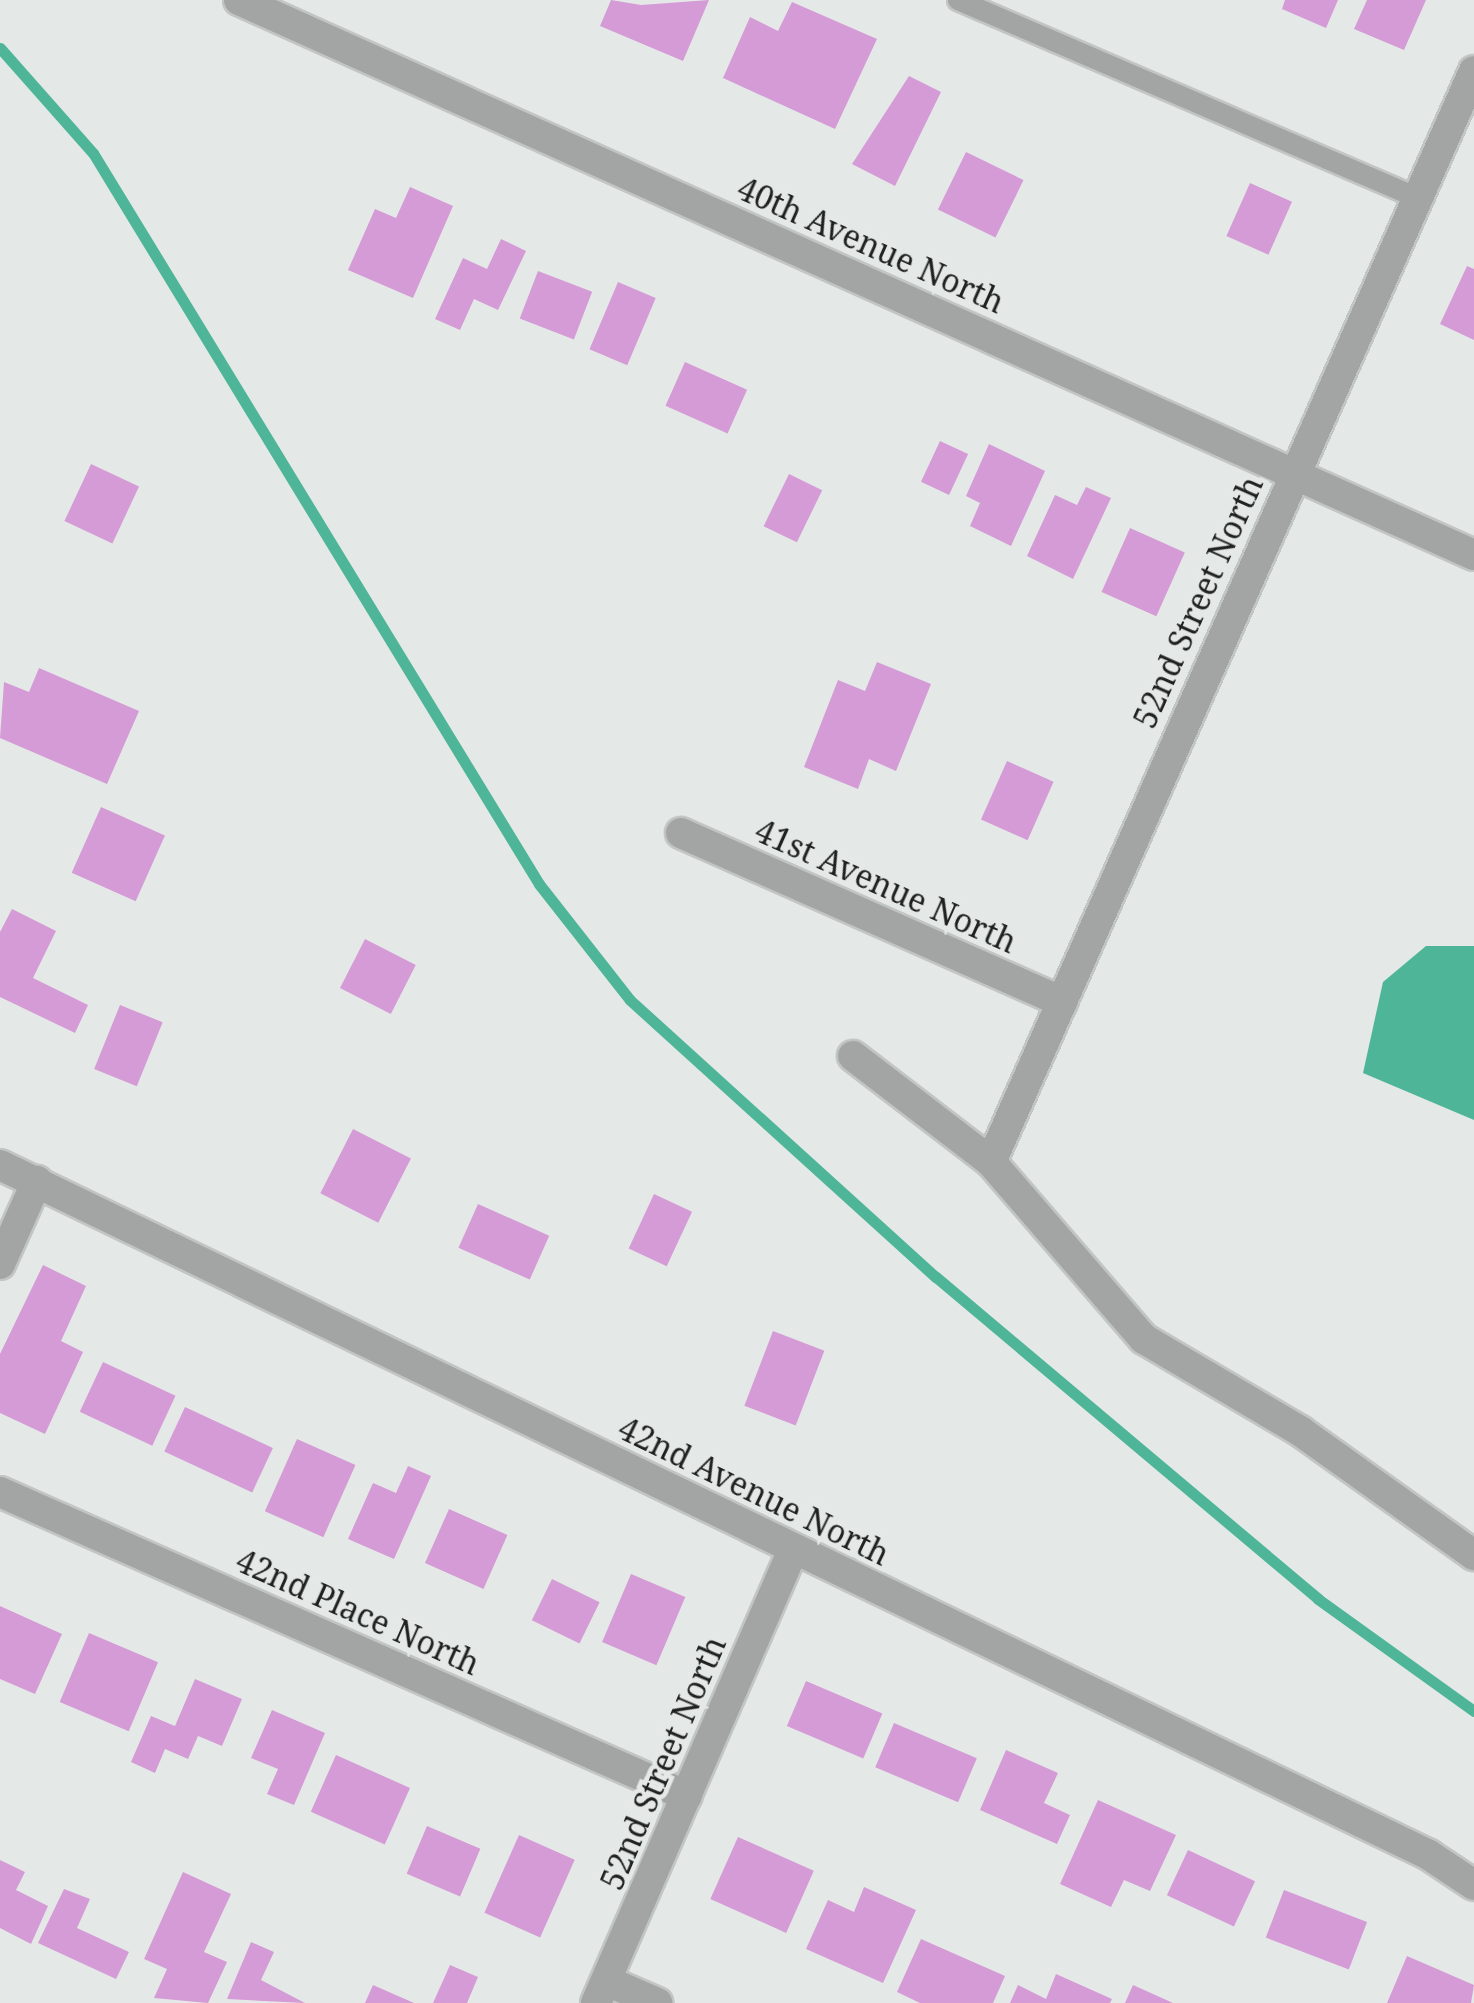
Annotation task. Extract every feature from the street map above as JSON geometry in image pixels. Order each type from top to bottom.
[{"type":"street","name":"40th Avenue North","points":[[239,0],[1474,554]]},
{"type":"street","name":"52nd Street North","points":[[991,1162],[1293,472],[1474,71]]},
{"type":"street","name":"41st Avenue North","points":[[681,834],[1062,1002]]},
{"type":"street","points":[[853,1056],[991,1162],[1144,1338],[1300,1430],[1474,1555]]},
{"type":"street","name":"42nd Avenue North","points":[[0,1165],[1429,1856],[1474,1886]]},
{"type":"street","points":[[0,1264],[37,1182]]},
{"type":"street","name":"42nd Place North","points":[[0,1492],[687,1796]]},
{"type":"street","name":"52nd Street North","points":[[602,1992],[793,1550]]},
{"type":"street","points":[[602,1992],[657,2003]]},
{"type":"lane","points":[[958,0],[1417,198]]},
{"type":"shaded area","points":[[1426,946],[1474,946],[1474,1120],[1363,1073],[1383,982]]},
{"type":"building","points":[[611,0],[641,5],[709,0],[683,61],[600,26]]},
{"type":"building","points":[[1285,0],[1338,0],[1326,28],[1282,9]]},
{"type":"building","points":[[1367,0],[1426,0],[1404,50],[1354,29]]},
{"type":"building","points":[[792,2],[877,39],[835,129],[723,78],[750,17],[778,31]]},
{"type":"building","points":[[909,76],[941,92],[895,186],[852,164]]},
{"type":"building","points":[[966,152],[1024,180],[995,238],[938,210]]},
{"type":"building","points":[[1250,183],[1292,202],[1268,255],[1226,236]]},
{"type":"building","points":[[410,187],[453,206],[413,298],[348,270],[375,209],[396,218]]},
{"type":"building","points":[[501,239],[526,251],[498,310],[474,299],[460,330],[435,319],[463,258],[487,269]]},
{"type":"building","points":[[1467,266],[1474,269],[1474,340],[1440,324]]},
{"type":"building","points":[[538,271],[592,292],[574,339],[520,319]]},
{"type":"building","points":[[618,282],[656,298],[627,365],[589,349]]},
{"type":"building","points":[[685,362],[747,390],[728,434],[665,406]]},
{"type":"building","points":[[940,441],[968,454],[949,495],[921,482]]},
{"type":"building","points":[[989,444],[1045,471],[1011,546],[970,526],[980,503],[966,496]]},
{"type":"building","points":[[91,464],[139,486],[112,543],[64,521]]},
{"type":"building","points":[[789,474],[822,490],[797,542],[764,526]]},
{"type":"building","points":[[1086,487],[1111,498],[1073,579],[1027,556],[1055,495],[1077,505]]},
{"type":"building","points":[[1130,528],[1185,552],[1156,616],[1102,592]]},
{"type":"building","points":[[877,662],[931,684],[896,771],[869,759],[858,789],[804,767],[838,680],[865,691]]},
{"type":"building","points":[[39,668],[139,711],[107,784],[0,738],[4,682],[29,692]]},
{"type":"building","points":[[1007,761],[1054,782],[1028,840],[981,819]]},
{"type":"building","points":[[101,807],[165,835],[136,901],[72,873]]},
{"type":"building","points":[[12,909],[56,931],[33,978],[88,1005],[75,1033],[0,997],[0,932]]},
{"type":"building","points":[[365,939],[416,965],[391,1014],[340,988]]},
{"type":"building","points":[[120,1005],[163,1022],[137,1086],[94,1069]]},
{"type":"building","points":[[353,1129],[411,1159],[378,1223],[320,1193]]},
{"type":"building","points":[[654,1194],[692,1212],[667,1266],[629,1248]]},
{"type":"building","points":[[478,1204],[549,1236],[530,1280],[458,1248]]},
{"type":"building","points":[[43,1265],[86,1286],[61,1341],[83,1352],[45,1434],[0,1413],[0,1354]]},
{"type":"building","points":[[773,1331],[824,1351],[796,1425],[744,1406]]},
{"type":"building","points":[[103,1362],[176,1396],[152,1446],[80,1412]]},
{"type":"building","points":[[185,1407],[273,1448],[252,1492],[164,1451]]},
{"type":"building","points":[[297,1439],[355,1465],[323,1537],[265,1511]]},
{"type":"building","points":[[408,1466],[431,1476],[394,1559],[348,1539],[373,1483],[396,1493]]},
{"type":"building","points":[[449,1509],[507,1535],[483,1589],[425,1563]]},
{"type":"building","points":[[631,1574],[685,1597],[656,1665],[602,1642]]},
{"type":"building","points":[[552,1579],[600,1602],[579,1644],[532,1620]]},
{"type":"building","points":[[0,1606],[62,1634],[35,1694],[0,1679]]},
{"type":"building","points":[[89,1633],[158,1662],[129,1731],[60,1702]]},
{"type":"building","points":[[195,1679],[242,1699],[222,1746],[198,1736],[188,1759],[165,1749],[155,1773],[131,1762],[151,1716],[175,1726]]},
{"type":"building","points":[[806,1681],[882,1713],[863,1759],[787,1726]]},
{"type":"building","points":[[272,1710],[325,1733],[294,1805],[267,1794],[278,1769],[251,1758]]},
{"type":"building","points":[[894,1723],[977,1758],[958,1802],[875,1767]]},
{"type":"building","points":[[1006,1750],[1058,1773],[1044,1803],[1070,1815],[1057,1844],[980,1810]]},
{"type":"building","points":[[336,1755],[410,1788],[385,1845],[311,1812]]},
{"type":"building","points":[[1098,1800],[1176,1835],[1150,1891],[1124,1880],[1111,1907],[1060,1884]]},
{"type":"building","points":[[427,1826],[480,1849],[460,1897],[407,1874]]},
{"type":"building","points":[[519,1835],[575,1860],[540,1937],[484,1913]]},
{"type":"building","points":[[738,1837],[814,1871],[786,1933],[710,1899]]},
{"type":"building","points":[[1188,1850],[1255,1881],[1234,1927],[1167,1895]]},
{"type":"building","points":[[0,1860],[25,1872],[16,1890],[48,1906],[31,1944],[0,1928]]},
{"type":"building","points":[[183,1872],[231,1894],[204,1952],[227,1962],[208,2003],[154,1998],[167,1969],[144,1959]]},
{"type":"building","points":[[864,1887],[916,1910],[883,1983],[806,1949],[828,1900],[854,1912]]},
{"type":"building","points":[[64,1889],[90,1899],[77,1928],[129,1952],[116,1979],[38,1943]]},
{"type":"building","points":[[1284,1890],[1367,1922],[1349,1970],[1266,1938]]},
{"type":"building","points":[[921,1939],[1005,1976],[993,2003],[920,2003],[897,1992]]},
{"type":"building","points":[[251,1942],[274,1952],[261,1980],[305,2003],[227,1999]]},
{"type":"building","points":[[1407,1956],[1474,1985],[1471,2003],[1387,2003]]},
{"type":"building","points":[[450,1965],[478,1977],[467,2003],[433,2003]]},
{"type":"building","points":[[1056,1974],[1112,1999],[1110,2003],[1010,2003],[1018,1985],[1046,1999]]},
{"type":"building","points":[[373,1985],[414,2003],[365,2003]]},
{"type":"building","points":[[1133,1985],[1173,2003],[1125,2003]]},
{"type":"waterway","points":[[0,48],[93,153],[539,884],[630,1000],[936,1277],[1318,1599],[1474,1711]]}]
